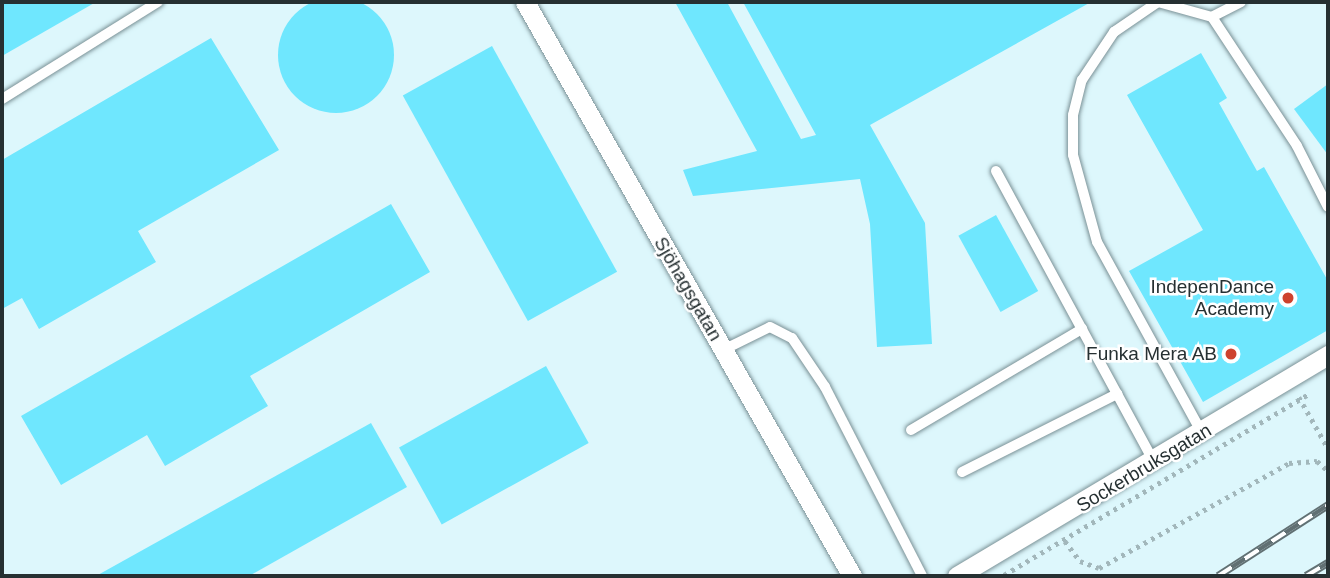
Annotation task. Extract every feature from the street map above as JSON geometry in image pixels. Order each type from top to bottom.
[{"type":"street","name":"Sjöhagsgatan","points":[[525,2],[852,576]]},
{"type":"street","name":"Sockerbruksgatan","points":[[957,576],[1291,381],[1328,355]]},
{"type":"lane","points":[[2,99],[158,2]]},
{"type":"lane","points":[[1203,433],[1097,242],[1073,155],[1073,115],[1082,80],[1114,32],[1158,2],[1212,17],[1297,146],[1328,207]]},
{"type":"lane","points":[[1212,17],[1241,2]]},
{"type":"lane","points":[[996,171],[1154,462]]},
{"type":"lane","points":[[723,349],[770,327],[792,338],[825,387],[922,576]]},
{"type":"lane","points":[[911,430],[1082,329]]},
{"type":"lane","points":[[961,472],[1117,394]]},
{"type":"path","points":[[1291,381],[1328,448]]},
{"type":"path","points":[[1002,576],[1065,541],[1319,387]]},
{"type":"path","points":[[1065,541],[1080,561],[1099,568],[1289,463],[1317,461],[1328,471]]},
{"type":"building","points":[[336,-3],[358,1],[377,14],[390,33],[394,55],[390,77],[377,96],[358,109],[336,113],[314,109],[295,96],[282,77],[278,55],[282,33],[295,14],[314,1]]},
{"type":"building","points":[[2,2],[96,2],[2,56]]},
{"type":"building","points":[[675,2],[727,2],[801,139],[816,135],[743,2],[1091,2],[870,125],[925,223],[932,344],[877,347],[870,224],[860,179],[693,196],[683,170],[757,151]]},
{"type":"building","points":[[211,38],[279,150],[138,231],[156,262],[39,329],[22,298],[2,309],[2,160]]},
{"type":"building","points":[[492,46],[617,272],[528,321],[403,95]]},
{"type":"building","points":[[1201,53],[1227,98],[1219,103],[1257,171],[1264,167],[1328,281],[1328,330],[1203,402],[1129,271],[1203,230],[1127,95]]},
{"type":"building","points":[[1328,84],[1328,155],[1294,109]]},
{"type":"building","points":[[391,204],[430,272],[250,376],[268,406],[165,466],[147,435],[61,485],[21,416]]},
{"type":"building","points":[[996,215],[1038,291],[1001,312],[958,236]]},
{"type":"building","points":[[546,366],[589,443],[442,524],[399,447]]},
{"type":"building","points":[[371,423],[407,487],[249,576],[96,576]]},
{"type":"railway","points":[[1218,576],[1328,505]]},
{"type":"railway","points":[[1306,576],[1328,563]]},
{"type":"place","name":"IndepenDance Academy","points":[[1288,298]]},
{"type":"place","name":"Funka Mera AB","points":[[1231,354]]}]
